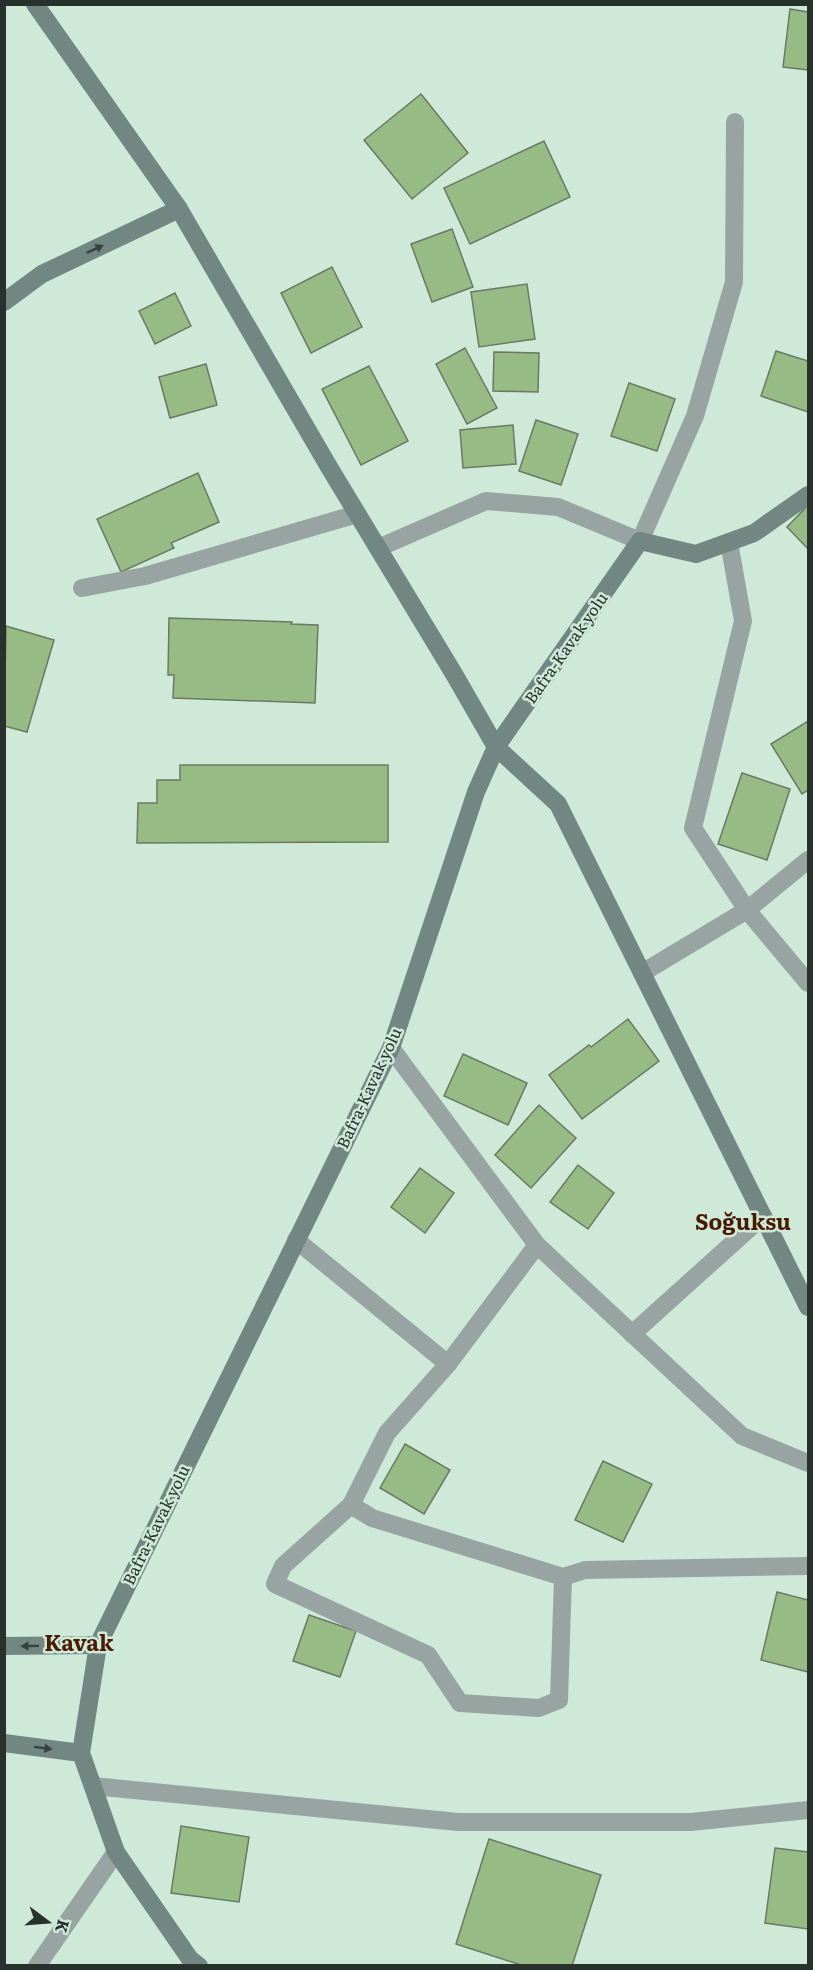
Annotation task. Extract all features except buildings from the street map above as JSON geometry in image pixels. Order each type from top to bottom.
[{"type":"main road","points":[[35,4],[180,209],[357,514],[496,747],[558,804],[808,1307]]},
{"type":"main road","points":[[4,302],[42,274],[180,209]]},
{"type":"main road","points":[[640,542],[696,554],[754,533],[808,495]]},
{"type":"main road","name":"Bafra-Kavak yolu","points":[[81,1753],[98,1645],[391,1048],[476,792],[496,747],[640,542]]},
{"type":"main road","points":[[4,1646],[98,1645]]},
{"type":"main road","points":[[4,1743],[81,1753],[117,1852],[190,1959],[199,1965]]},
{"type":"street","points":[[378,548],[486,501],[558,507],[640,542],[695,416],[734,282],[735,122]]},
{"type":"street","points":[[82,588],[145,576],[357,514]]},
{"type":"street","points":[[729,542],[743,621],[693,828],[747,910],[808,983]]},
{"type":"street","points":[[642,973],[747,910],[808,860]]},
{"type":"street","points":[[391,1048],[537,1245],[742,1436],[808,1463]]},
{"type":"street","points":[[632,1334],[763,1216]]},
{"type":"street","points":[[296,1240],[448,1364]]},
{"type":"street","points":[[537,1245],[448,1364],[387,1433],[351,1505],[283,1566],[276,1584],[428,1655],[460,1703],[539,1708],[559,1700],[563,1578]]},
{"type":"street","points":[[351,1505],[372,1518],[563,1578],[585,1570],[808,1566]]},
{"type":"street","points":[[93,1786],[458,1822],[691,1822],[808,1810]]},
{"type":"street","points":[[37,1965],[117,1852]]},
{"type":"district","name":"Soğuksu","points":[[743,1222]]},
{"type":"district","name":"Kavak","points":[[79,1643]]}]
